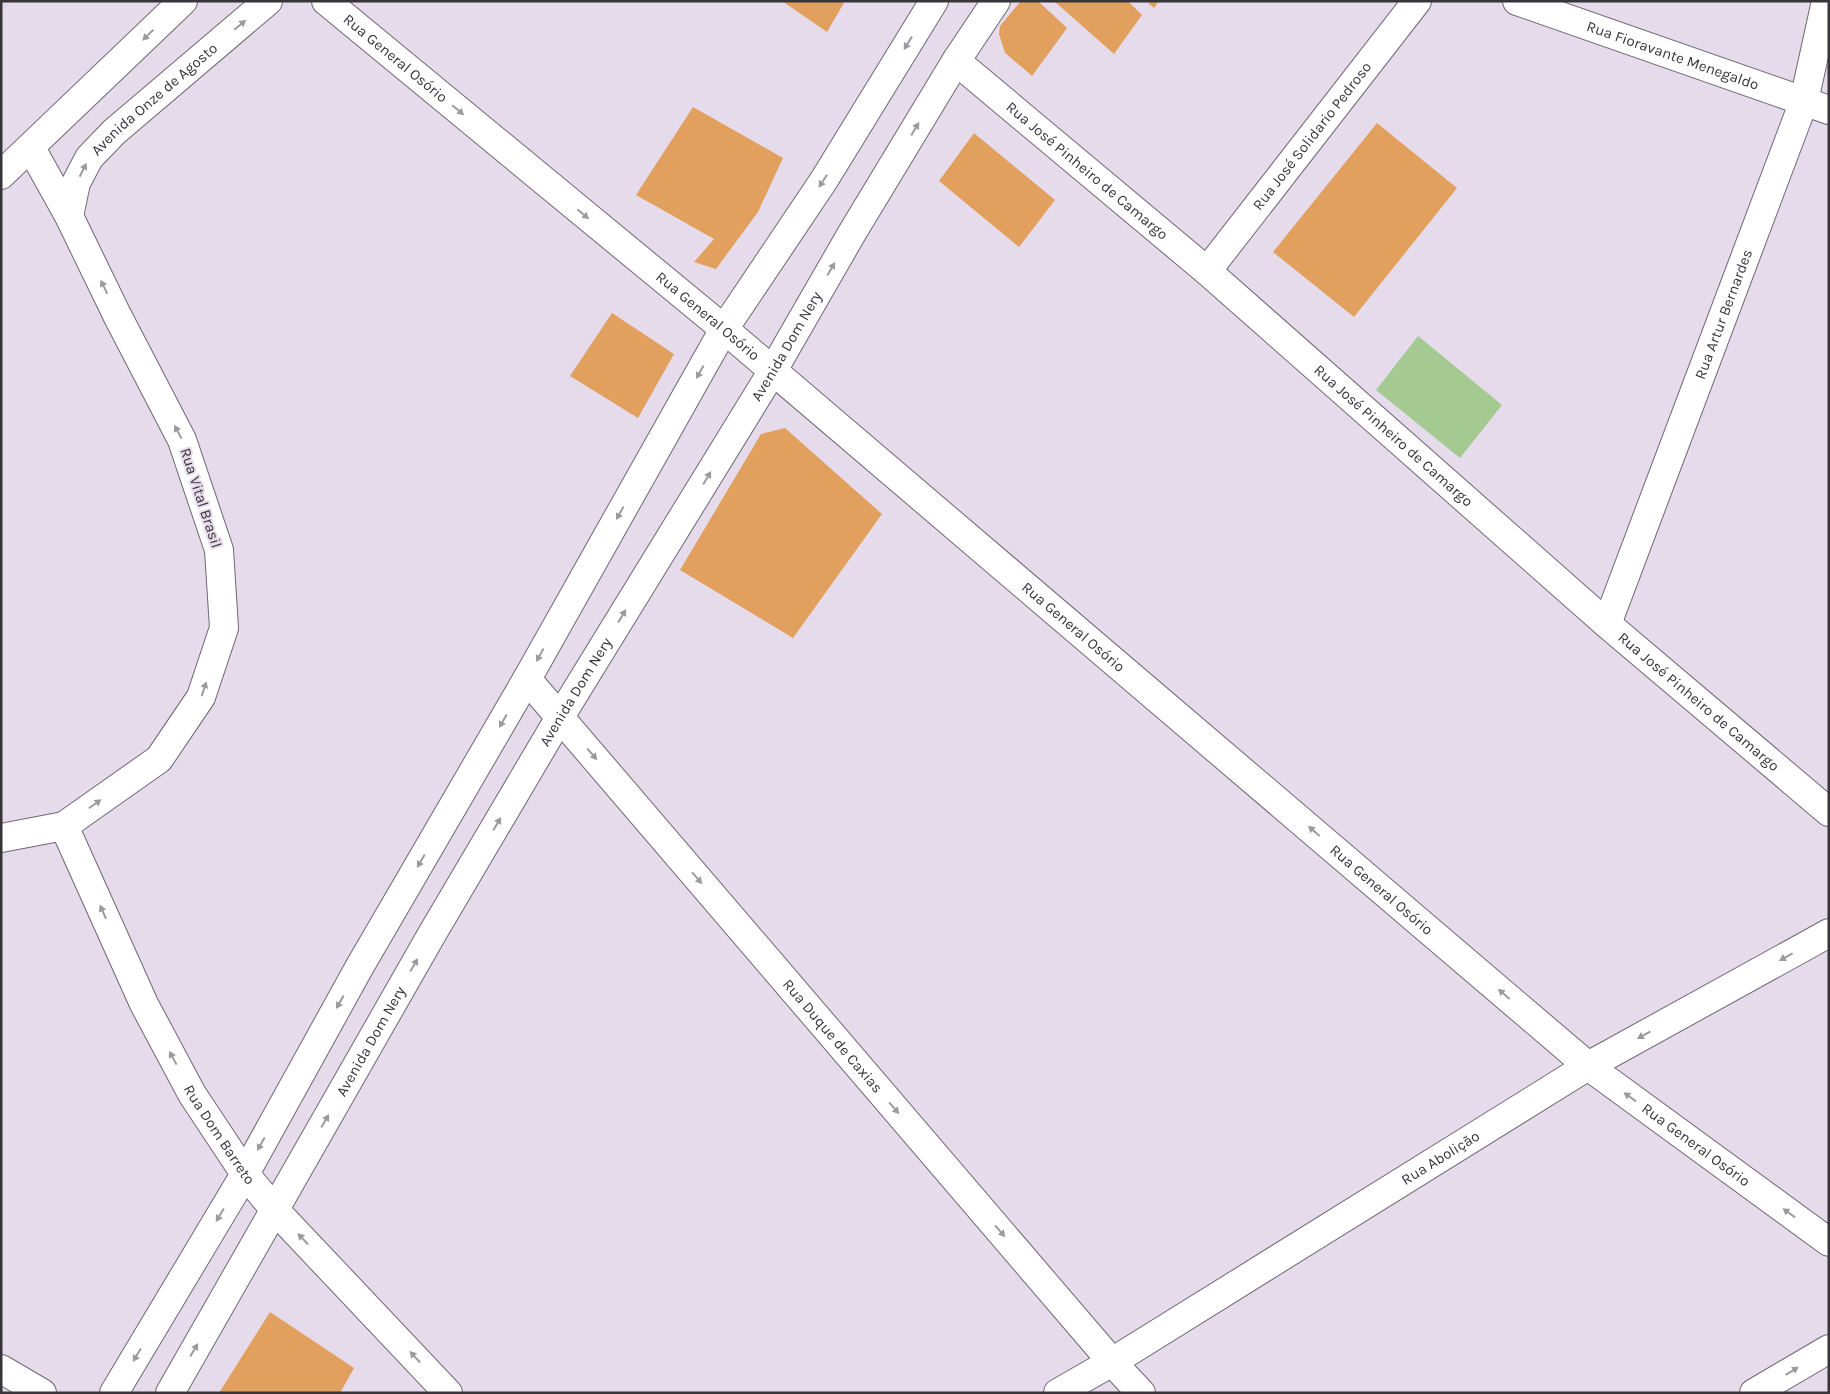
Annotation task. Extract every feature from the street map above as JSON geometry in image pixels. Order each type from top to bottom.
[{"type":"street","points":[[1,175],[183,1]]},
{"type":"street","name":"Avenida Onze de Agosto","points":[[69,216],[76,183],[89,158],[114,132],[268,1]]},
{"type":"street","name":"Rua General Osório","points":[[326,1],[724,329],[772,372],[1259,784],[1588,1066],[1829,1242]]},
{"type":"street","points":[[114,1393],[245,1174],[360,966],[527,679],[724,329],[824,180],[934,1]]},
{"type":"street","name":"Avenida Dom Nery","points":[[170,1393],[432,934],[560,717],[772,372],[852,233],[956,61],[996,1]]},
{"type":"street","name":"Rua José Solidario Pedroso","points":[[1207,271],[1417,1]]},
{"type":"street","name":"Rua Fioravante Menegaldo","points":[[1517,1],[1816,106]]},
{"type":"street","name":"Rua Artur Bernardes","points":[[1607,624],[1816,106],[1826,1]]},
{"type":"street","name":"Rua José Pinheiro de Camargo","points":[[956,61],[1207,271],[1607,624],[1829,812]]},
{"type":"street","name":"Rua Vital Brasil","points":[[1,838],[64,826],[159,759],[201,697],[224,628],[220,550],[182,440],[117,315],[69,216],[31,148]]},
{"type":"street","name":"Rua Duque de Caxias","points":[[527,679],[1112,1362],[1141,1393]]},
{"type":"street","name":"Rua Dom Barreto","points":[[64,826],[144,1004],[192,1094],[245,1174],[274,1209],[448,1393]]},
{"type":"street","name":"Rua Abolição","points":[[1058,1393],[1112,1362],[1588,1066],[1829,933]]},
{"type":"street","points":[[1754,1393],[1829,1348]]},
{"type":"street","points":[[1,1369],[42,1393]]},
{"type":"green space","points":[[1418,336],[1502,405],[1460,458],[1376,390]]},
{"type":"building","points":[[782,1],[845,1],[827,32]]},
{"type":"building","points":[[1021,1],[1038,1],[1067,28],[1032,76],[1005,53],[999,34],[1000,26]]},
{"type":"building","points":[[1054,1],[1128,1],[1142,15],[1114,54]]},
{"type":"building","points":[[1146,1],[1159,1],[1154,8]]},
{"type":"building","points":[[693,107],[783,158],[758,212],[716,269],[694,262],[714,239],[636,195]]},
{"type":"building","points":[[1377,123],[1457,188],[1354,317],[1273,252]]},
{"type":"building","points":[[974,133],[1055,200],[1019,247],[939,181]]},
{"type":"building","points":[[612,313],[674,354],[638,418],[570,376]]},
{"type":"building","points":[[785,428],[882,514],[793,638],[680,570],[761,434]]},
{"type":"building","points":[[270,1312],[354,1368],[340,1393],[219,1393]]}]
